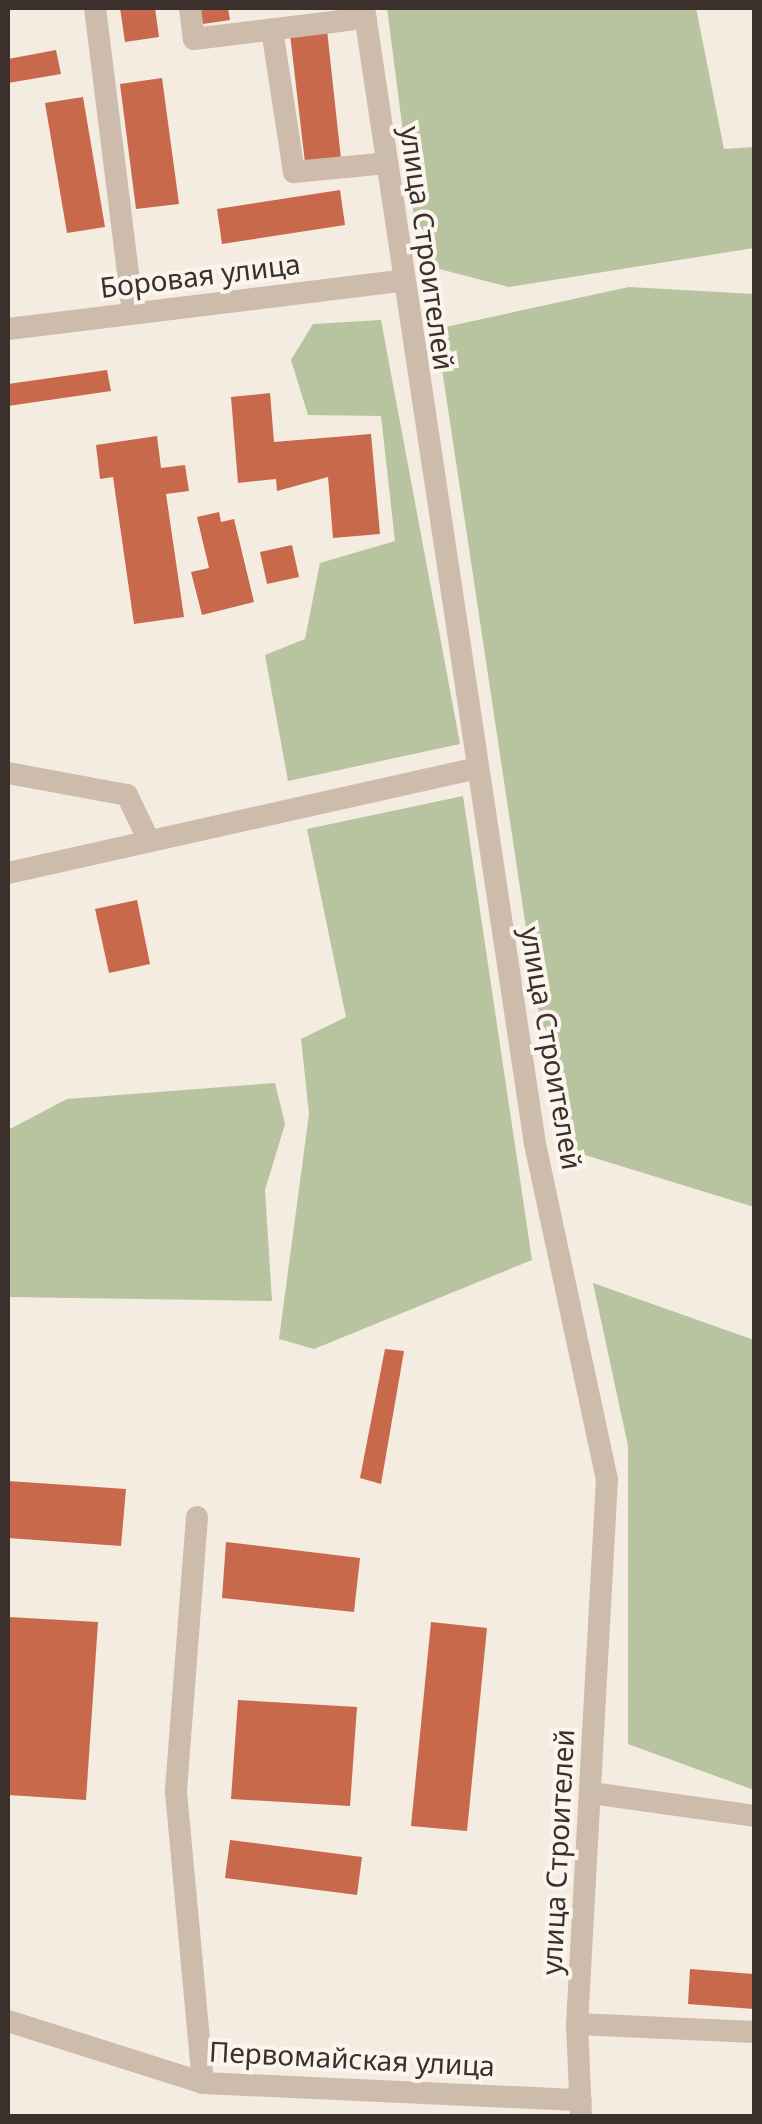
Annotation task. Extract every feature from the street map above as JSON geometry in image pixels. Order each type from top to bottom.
[{"type":"street","points":[[95,8],[133,314]]},
{"type":"street","points":[[190,8],[194,39],[365,13]]},
{"type":"street","name":"улица Строителей","points":[[365,13],[399,281],[535,1144],[607,1479],[577,2024],[581,2108]]},
{"type":"street","points":[[272,30],[294,172],[387,163]]},
{"type":"street","name":"Боровая улица","points":[[8,329],[399,281]]},
{"type":"street","points":[[8,873],[476,768]]},
{"type":"street","points":[[8,773],[127,794],[148,841]]},
{"type":"street","points":[[197,1517],[176,1792],[203,2082]]},
{"type":"street","points":[[591,1793],[754,1816]]},
{"type":"street","name":"Первомайская улица","points":[[8,2021],[203,2082],[581,2108]]},
{"type":"street","points":[[577,2024],[754,2032]]},
{"type":"green space","points":[[387,8],[696,8],[724,149],[753,147],[754,66],[754,248],[509,287],[420,264]]},
{"type":"green space","points":[[629,287],[754,294],[754,1207],[559,1147],[436,329]]},
{"type":"green space","points":[[381,320],[460,744],[288,781],[265,655],[305,639],[320,563],[395,541],[381,416],[308,415],[291,360],[313,324]]},
{"type":"green space","points":[[463,796],[532,1260],[314,1349],[279,1339],[309,1114],[301,1039],[346,1017],[307,829]]},
{"type":"green space","points":[[275,1083],[285,1124],[265,1190],[272,1301],[8,1297],[8,1130],[67,1099]]},
{"type":"green space","points":[[593,1283],[754,1340],[754,1790],[628,1744],[628,1446]]},
{"type":"building","points":[[120,8],[155,8],[159,37],[125,42]]},
{"type":"building","points":[[200,8],[228,8],[230,20],[203,24]]},
{"type":"building","points":[[327,30],[341,159],[305,163],[290,34]]},
{"type":"building","points":[[56,50],[61,74],[8,83],[8,59]]},
{"type":"building","points":[[162,78],[179,204],[136,209],[120,84]]},
{"type":"building","points":[[83,97],[105,227],[67,233],[45,103]]},
{"type":"building","points":[[340,190],[345,225],[222,244],[217,209]]},
{"type":"building","points":[[107,370],[111,391],[8,406],[8,384]]},
{"type":"building","points":[[270,393],[274,442],[371,434],[380,534],[333,538],[328,477],[277,491],[276,479],[238,483],[231,397]]},
{"type":"building","points":[[157,436],[161,468],[185,465],[189,491],[166,494],[184,617],[134,624],[113,477],[100,479],[96,445]]},
{"type":"building","points":[[219,512],[221,522],[234,519],[254,602],[202,615],[191,572],[209,568],[197,517]]},
{"type":"building","points":[[292,545],[299,577],[267,584],[260,552]]},
{"type":"building","points":[[137,900],[150,964],[109,973],[95,909]]},
{"type":"building","points":[[385,1349],[404,1351],[381,1484],[360,1478]]},
{"type":"building","points":[[8,1481],[126,1489],[121,1546],[8,1538]]},
{"type":"building","points":[[226,1542],[360,1558],[354,1612],[222,1598]]},
{"type":"building","points":[[8,1617],[98,1622],[86,1800],[8,1795]]},
{"type":"building","points":[[431,1622],[487,1628],[467,1831],[411,1826]]},
{"type":"building","points":[[238,1700],[357,1707],[350,1806],[231,1799]]},
{"type":"building","points":[[230,1840],[362,1857],[357,1895],[225,1878]]},
{"type":"building","points":[[690,1969],[754,1974],[754,2009],[688,2004]]}]
